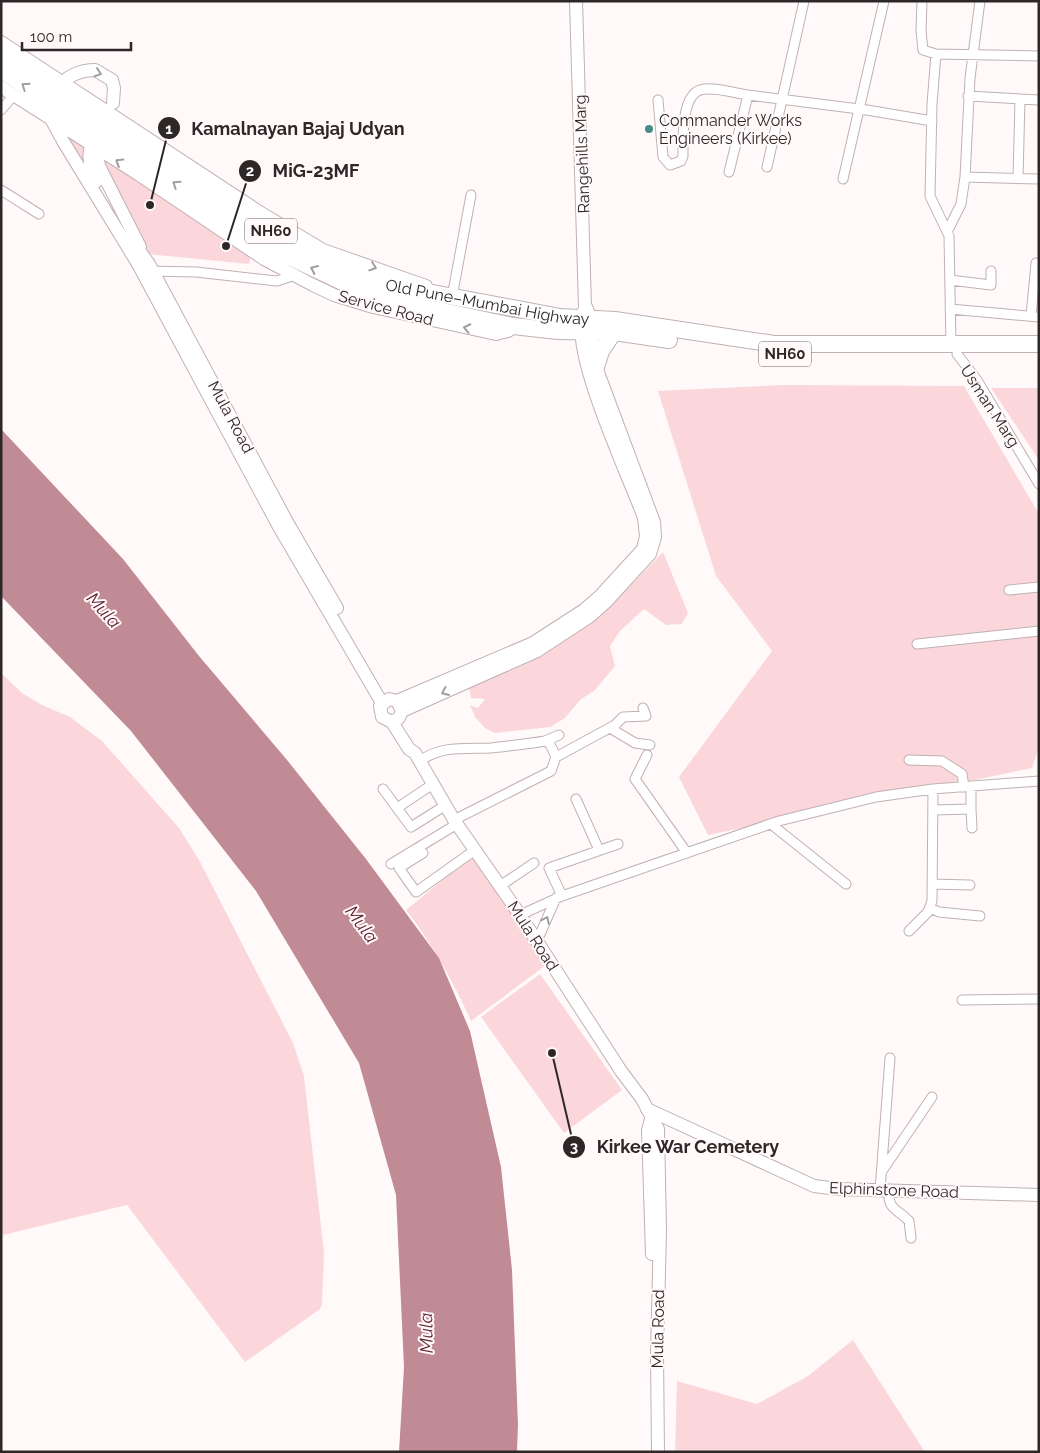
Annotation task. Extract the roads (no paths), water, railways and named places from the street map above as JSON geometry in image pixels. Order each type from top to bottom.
[{"type":"highway","name":"Old Pune–Mumbai Highway","points":[[1,52],[60,85],[280,237],[340,266],[390,285],[586,321],[774,344],[1039,353]]},
{"type":"highway","name":"Old Pune–Mumbai Highway","points":[[1,70],[50,111],[94,143],[273,249],[334,279],[386,299],[513,326],[558,331],[586,321],[614,332],[774,354],[954,349],[1039,344]]},
{"type":"highway","points":[[596,367],[601,351],[614,332]]},
{"type":"main road","name":"Rangehills Marg","points":[[576,1],[586,321]]},
{"type":"main road","points":[[1,42],[60,85],[88,70],[101,72],[112,80],[114,88],[113,103]]},
{"type":"main road","points":[[1,87],[13,96],[50,111],[147,271]]},
{"type":"main road","name":"Mula Road","points":[[94,143],[99,166],[144,256],[147,271],[394,709],[409,749],[417,757],[456,822],[520,915],[649,1114],[648,1130],[655,1211],[658,1452]]},
{"type":"main road","name":"Service Road","points":[[94,143],[264,259],[334,295],[373,307],[496,334],[508,331],[513,326]]},
{"type":"main road","points":[[394,709],[549,644],[598,610],[640,566],[653,549],[655,530],[652,515],[596,367],[586,321]]},
{"type":"main road","points":[[394,709],[545,636],[593,603],[644,546],[646,524],[594,391],[585,361],[586,321]]},
{"type":"main road","name":"Elphinstone Road","points":[[649,1114],[814,1186],[1039,1195]]},
{"type":"main road","name":"Mula Road","points":[[650,1452],[655,1267]]},
{"type":"street","points":[[767,167],[804,1]]},
{"type":"street","points":[[843,179],[884,1]]},
{"type":"street","points":[[922,1],[920,31],[923,50],[936,54],[1039,56]]},
{"type":"street","points":[[947,232],[961,204],[965,176],[968,96],[980,1]]},
{"type":"street","points":[[936,54],[930,196],[947,232],[950,309],[954,349]]},
{"type":"street","points":[[658,100],[662,157],[670,165],[681,161],[687,106],[693,94],[702,90],[860,109],[932,121]]},
{"type":"street","points":[[1,110],[13,96]]},
{"type":"street","points":[[729,172],[748,96]]},
{"type":"street","points":[[968,96],[1039,100]]},
{"type":"street","points":[[1018,178],[1020,99]]},
{"type":"street","points":[[965,176],[1039,179]]},
{"type":"street","points":[[1,190],[39,214]]},
{"type":"street","points":[[446,296],[471,195]]},
{"type":"street","points":[[950,309],[1035,316],[1036,264]]},
{"type":"street","points":[[147,271],[196,272],[277,280],[295,275]]},
{"type":"street","points":[[950,280],[990,285],[991,271]]},
{"type":"street","name":"Usman Marg","points":[[954,349],[977,380],[1039,484]]},
{"type":"street","points":[[1009,590],[1039,587],[1039,592]]},
{"type":"street","points":[[917,644],[1039,631]]},
{"type":"street","points":[[391,864],[456,822],[551,771],[556,757],[610,728],[626,716],[637,718],[646,716],[643,708]]},
{"type":"street","points":[[610,728],[635,744],[650,745]]},
{"type":"street","points":[[417,757],[446,749],[491,748],[546,741],[559,735]]},
{"type":"street","points":[[546,741],[550,744],[556,757]]},
{"type":"street","points":[[646,755],[635,779],[687,853]]},
{"type":"street","points":[[909,760],[942,761],[962,774],[968,786],[972,828]]},
{"type":"street","points":[[520,915],[559,897],[771,824],[876,797],[934,789],[1039,781]]},
{"type":"street","points":[[397,808],[433,784]]},
{"type":"street","points":[[909,931],[930,908],[934,789]]},
{"type":"street","points":[[383,790],[411,828],[446,805]]},
{"type":"street","points":[[576,798],[599,850]]},
{"type":"street","points":[[933,810],[971,809]]},
{"type":"street","points":[[771,824],[846,884]]},
{"type":"street","points":[[537,941],[559,897],[549,868],[618,844]]},
{"type":"street","points":[[423,853],[399,868],[416,892],[475,850]]},
{"type":"street","points":[[500,886],[534,864]]},
{"type":"street","points":[[932,884],[970,885]]},
{"type":"street","points":[[930,908],[939,912],[980,916]]},
{"type":"street","points":[[962,1000],[1039,999]]},
{"type":"street","points":[[890,1058],[882,1171],[884,1190],[890,1205],[909,1220],[911,1238]]},
{"type":"street","points":[[882,1171],[932,1097]]},
{"type":"water","name":"Mula","points":[[1,429],[123,559],[199,656],[287,760],[366,859],[439,958],[470,1031],[501,1167],[512,1270],[518,1425],[517,1452],[399,1452],[404,1367],[396,1195],[359,1063],[256,891],[131,731],[1,596]]},
{"type":"place","name":"Commander Works Engineers (Kirkee)","points":[[649,129]]},
{"type":"place","name":"Kamalnayan Bajaj Udyan","points":[[150,205]]},
{"type":"place","name":"MiG-23MF","points":[[226,246]]},
{"type":"place","name":"Kirkee War Cemetery","points":[[552,1053]]}]
